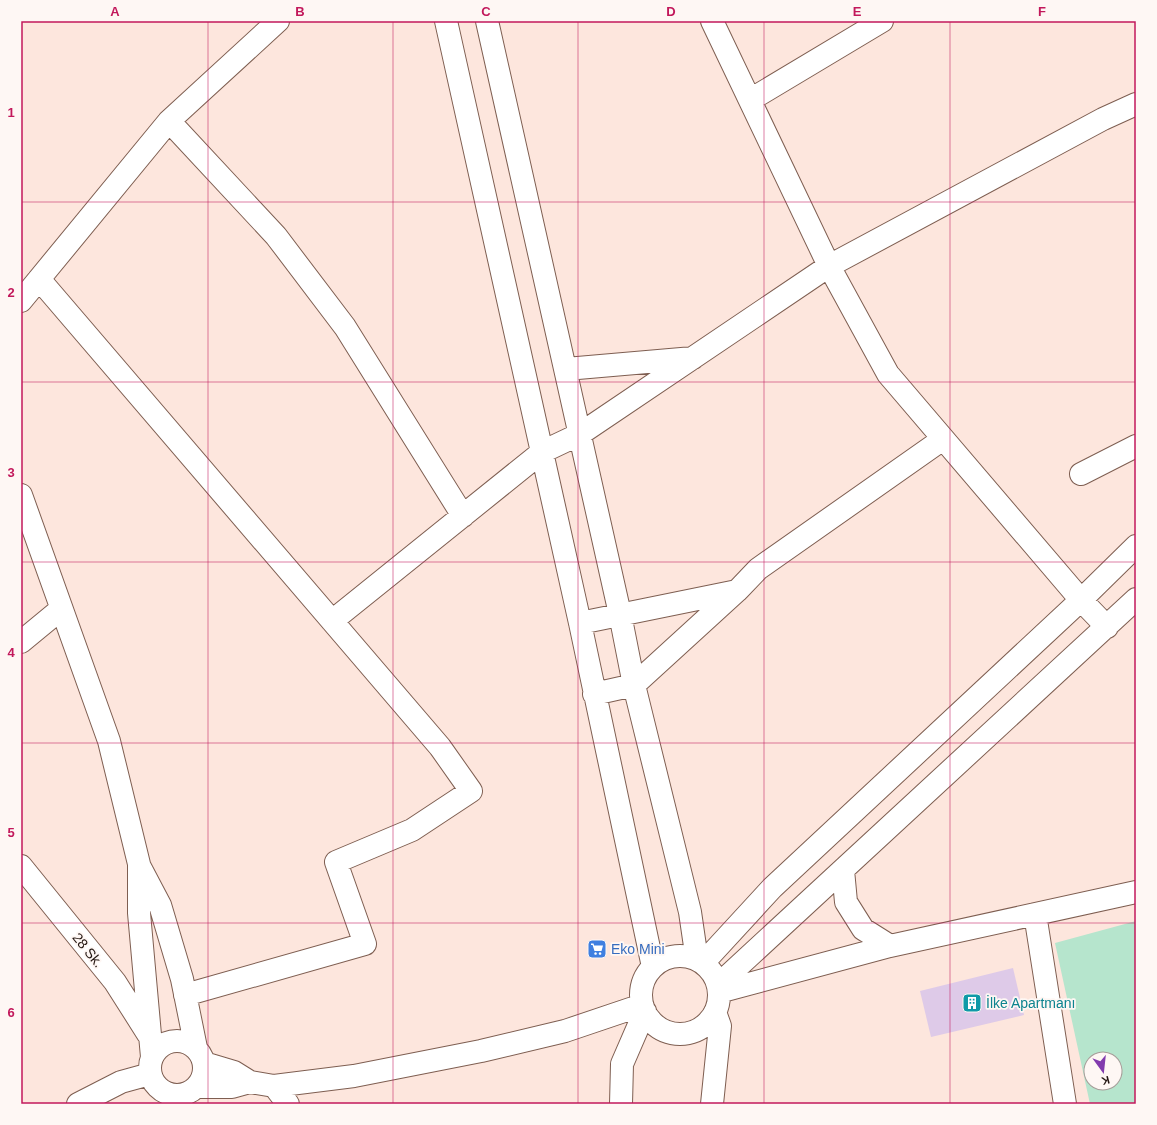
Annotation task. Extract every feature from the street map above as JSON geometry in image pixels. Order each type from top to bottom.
[{"type":"street","points":[[21,300],[169,121],[278,21]]},
{"type":"street","points":[[446,21],[580,623],[653,967]]},
{"type":"street","points":[[487,21],[566,369],[620,614],[634,685],[690,912],[700,962]]},
{"type":"street","points":[[712,21],[829,266],[888,374],[1081,600],[1107,628]]},
{"type":"street","points":[[750,100],[882,21]]},
{"type":"street","points":[[332,621],[542,452],[580,434],[829,266],[1103,119],[1136,104]]},
{"type":"street","points":[[169,121],[276,236],[345,327],[463,516]]},
{"type":"street","points":[[40,278],[440,747],[472,791],[412,830],[336,862],[365,944],[185,995]]},
{"type":"street","points":[[566,369],[694,358]]},
{"type":"street","points":[[594,694],[634,685],[738,590],[758,569],[943,439]]},
{"type":"street","points":[[1081,474],[1136,446]]},
{"type":"street","points":[[21,495],[109,741],[139,864],[160,905],[182,979],[205,1072],[192,1095]]},
{"type":"street","points":[[700,962],[772,888],[1081,600],[1136,546]]},
{"type":"street","points":[[580,623],[738,590]]},
{"type":"street","points":[[644,1008],[658,1027],[676,1034],[690,1033],[702,1027],[717,996],[843,870],[1107,628],[1136,599]]},
{"type":"street","points":[[21,642],[61,608]]},
{"type":"street","points":[[139,864],[139,913],[154,1072],[165,1094],[174,1096],[192,1095],[250,1082]]},
{"type":"street","name":"28 Sk.","points":[[21,866],[115,982],[154,1072]]},
{"type":"street","points":[[843,870],[846,902],[863,929],[890,946]]},
{"type":"street","points":[[717,996],[890,946],[1136,892]]},
{"type":"street","points":[[1035,914],[1065,1104]]},
{"type":"street","points":[[621,1104],[622,1064],[644,1008],[642,985],[653,967],[670,957],[684,956],[700,962],[712,973],[717,996],[720,1026],[712,1104]]},
{"type":"street","points":[[154,1072],[156,1050],[172,1041],[189,1043],[200,1056],[234,1072],[250,1082],[274,1086],[354,1076],[481,1051],[565,1031],[644,1008]]},
{"type":"street","points":[[78,1104],[121,1082],[154,1072]]},
{"type":"street","points":[[274,1086],[288,1104]]},
{"type":"green space","points":[[1136,921],[1136,1104],[1090,1104],[1087,1091],[1123,1091],[1123,1051],[1083,1051],[1083,1072],[1055,943]]},
{"type":"building","name":"İlke Apartmanı","points":[[1013,968],[1024,1015],[931,1037],[920,991]]},
{"type":"place","name":"Eko Mini","points":[[597,949]]},
{"type":"place","name":"İlke Apartmanı","points":[[972,1003]]}]
